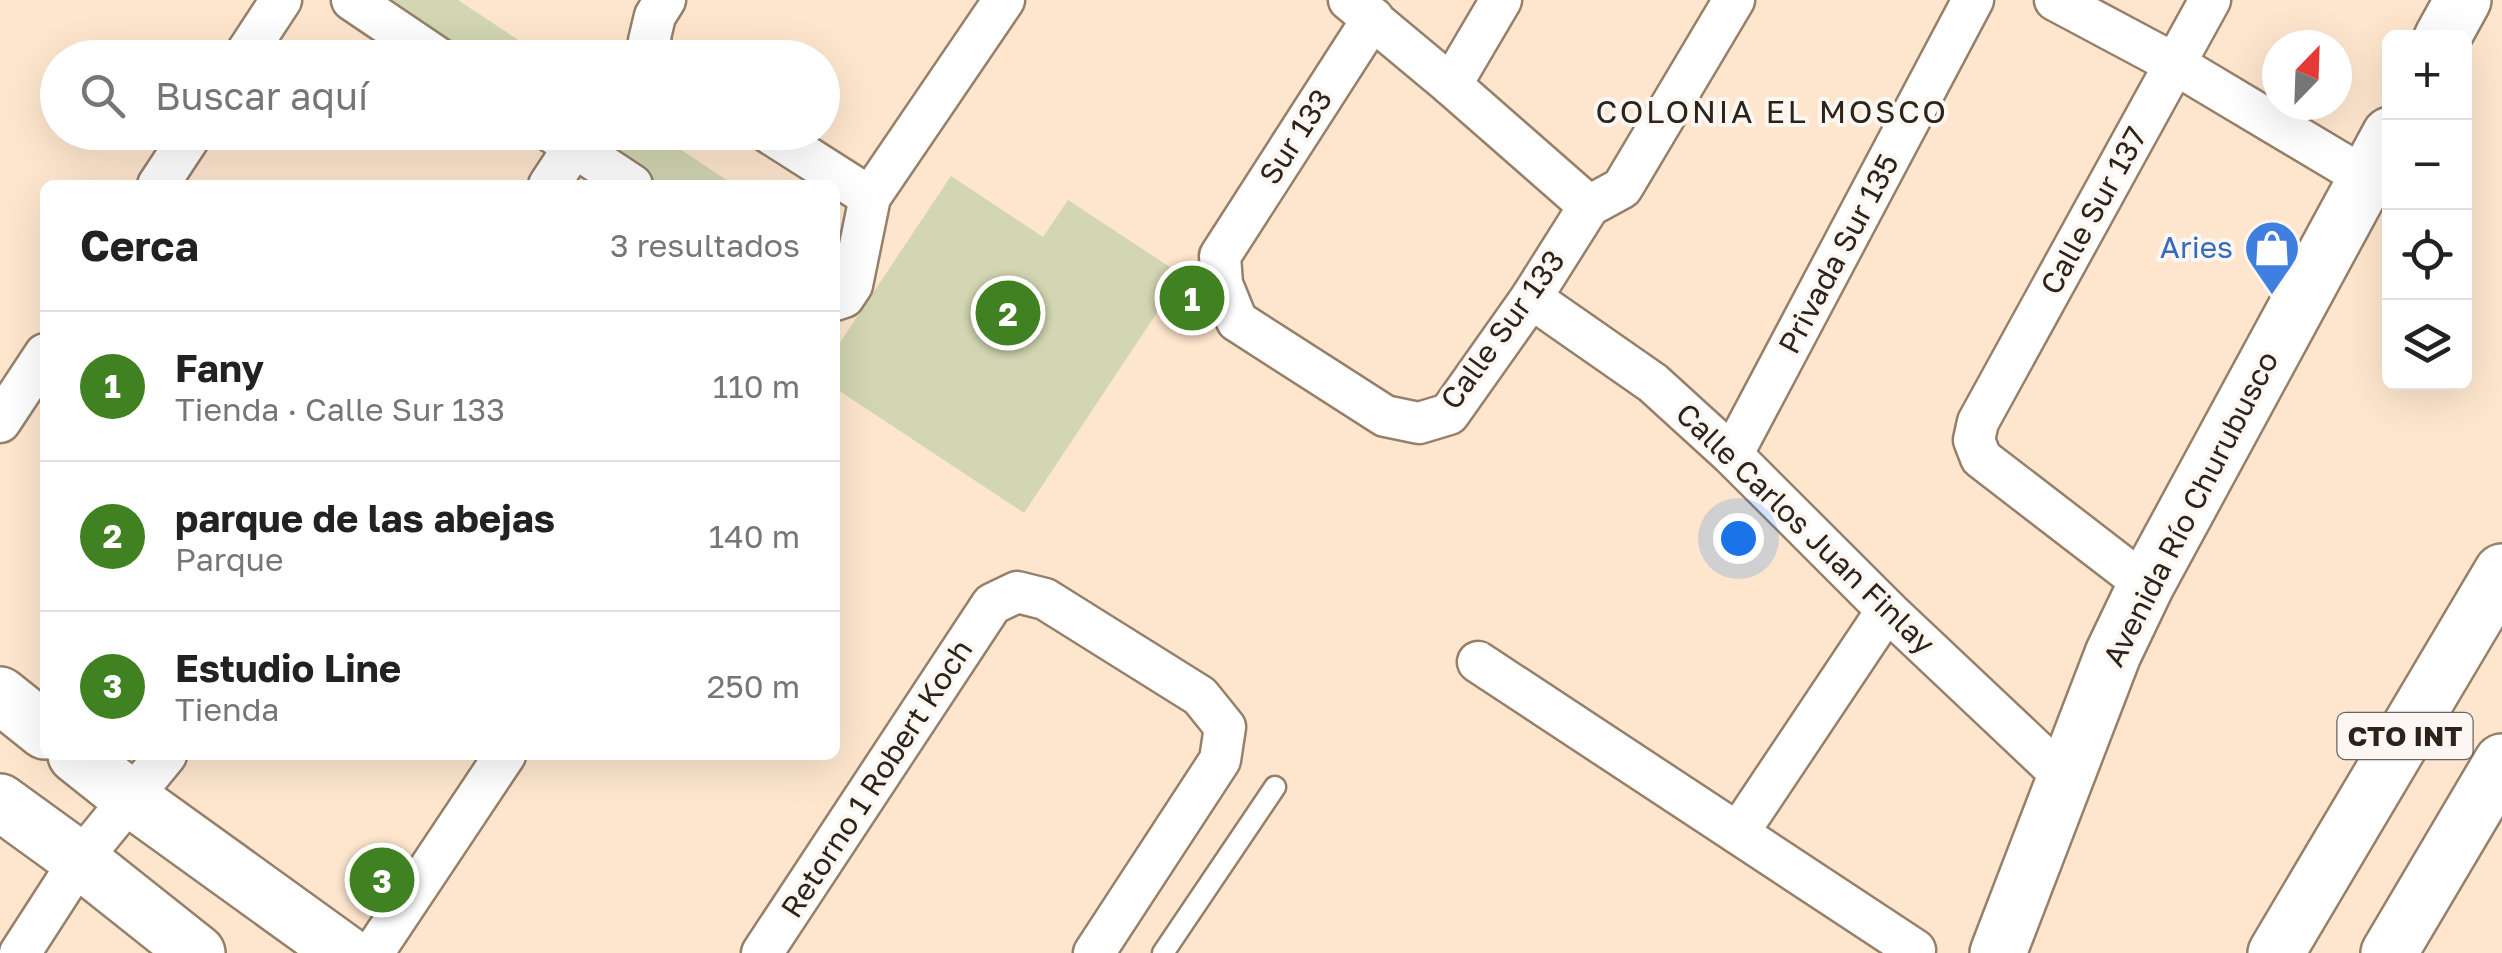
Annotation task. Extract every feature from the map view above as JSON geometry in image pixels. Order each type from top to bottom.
[{"type":"main road","points":[[2446,30],[2462,0]]},
{"type":"main road","name":"Avenida Río Churubusco","points":[[1998,953],[2113,654],[2146,585],[2378,156]]},
{"type":"main road","name":"CTO INT","points":[[2276,953],[2502,572]]},
{"type":"main road","points":[[0,696],[40,727]]},
{"type":"main road","points":[[82,760],[345,953]]},
{"type":"main road","name":"CTO INT","points":[[2389,953],[2502,762]]},
{"type":"main road","points":[[0,802],[196,953]]},
{"type":"street","points":[[255,40],[281,0]]},
{"type":"street","points":[[352,0],[411,40]]},
{"type":"street","points":[[840,299],[852,285],[870,197],[1004,0]]},
{"type":"street","points":[[1451,85],[1501,0]]},
{"type":"street","name":"Calle Sur 133","points":[[1220,256],[1222,284],[1237,320],[1385,416],[1418,423],[1449,414],[1531,298],[1589,206],[1622,188],[1734,0]]},
{"type":"street","name":"Privada Sur 135","points":[[1732,455],[1973,0]]},
{"type":"street","points":[[2055,0],[2175,64],[2378,156]]},
{"type":"street","name":"Calle Sur 137","points":[[2146,585],[1981,458],[1974,440],[1978,422],[2210,0]]},
{"type":"street","points":[[649,40],[660,8]]},
{"type":"street","points":[[1361,9],[1589,206]]},
{"type":"street","name":"Sur 133","points":[[1220,256],[1361,9]]},
{"type":"street","points":[[161,180],[181,150]]},
{"type":"street","points":[[551,180],[560,150]]},
{"type":"street","points":[[578,150],[624,180]]},
{"type":"street","points":[[796,150],[870,197]]},
{"type":"street","name":"Calle Carlos Juan Finlay","points":[[1531,298],[1653,383],[2065,778]]},
{"type":"street","points":[[0,422],[40,362]]},
{"type":"street","name":"Retorno 1 Robert Koch","points":[[762,953],[992,604],[1017,592],[1045,599],[1200,696],[1225,727],[1220,760],[1094,953]]},
{"type":"street","points":[[1738,832],[1887,610]]},
{"type":"street","points":[[1478,662],[1914,950]]},
{"type":"street","points":[[20,953],[80,860],[162,760]]},
{"type":"street","points":[[372,953],[501,760]]},
{"type":"lane","points":[[1163,953],[1275,787]]},
{"type":"green space","points":[[383,0],[458,0],[518,40],[443,40]]},
{"type":"green space","points":[[606,150],[682,150],[726,180],[652,180]]},
{"type":"green space","points":[[951,176],[1043,237],[1068,200],[1182,275],[1024,513],[840,391],[840,342]]},
{"type":"place","name":"Aries","points":[[2272,297]]},
{"type":"place","name":"Fany","points":[[1192,298]]},
{"type":"place","name":"parque de las abejas","points":[[1008,313]]},
{"type":"place","name":"Estudio Line","points":[[382,880]]},
{"type":"district","name":"COLONIA EL MOSCO","points":[[1772,112]]}]
